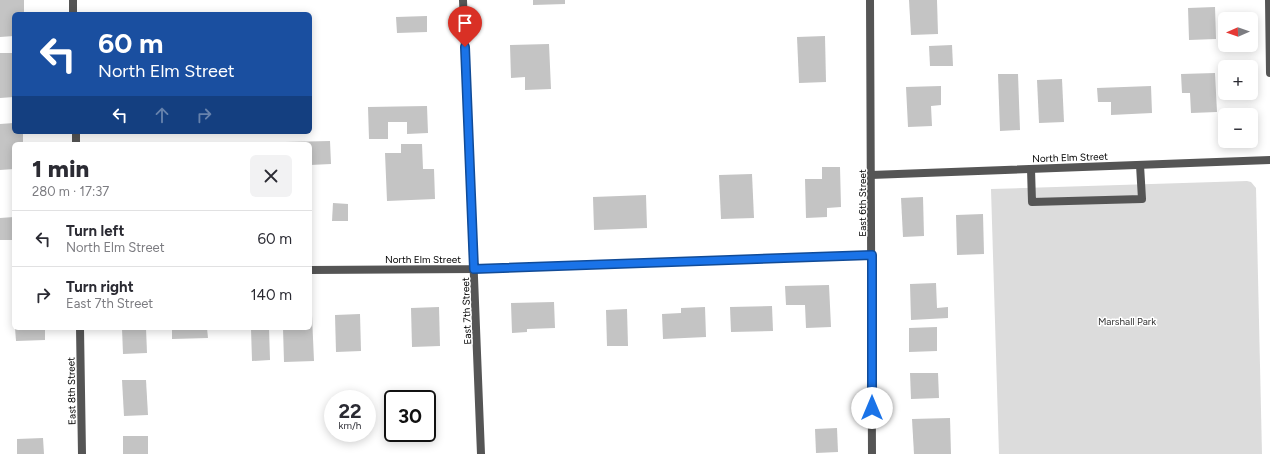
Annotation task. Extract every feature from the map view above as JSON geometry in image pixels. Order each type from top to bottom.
[{"type":"street","points":[[73,0],[73,12]]},
{"type":"street","name":"East 7th Street","points":[[463,0],[481,454]]},
{"type":"street","name":"East 6th Street","points":[[870,0],[872,454]]},
{"type":"street","points":[[1269,0],[1270,73]]},
{"type":"street","name":"North Elm Street","points":[[871,175],[1270,160]]},
{"type":"street","points":[[1031,169],[1032,202],[1142,199],[1140,165]]},
{"type":"street","name":"North Elm Street","points":[[312,270],[474,269],[872,255]]},
{"type":"street","name":"East 8th Street","points":[[80,330],[82,454]]},
{"type":"green space","name":"Marshall Park","points":[[1251,182],[1256,188],[1262,454],[999,454],[991,189]]},
{"type":"building","points":[[0,0],[24,0],[24,12],[12,12],[12,36],[0,37]]},
{"type":"building","points":[[533,0],[565,0],[565,4],[533,5]]},
{"type":"building","points":[[909,0],[937,0],[938,34],[911,35]]},
{"type":"building","points":[[1215,7],[1216,39],[1189,40],[1188,8]]},
{"type":"building","points":[[427,16],[427,32],[397,33],[396,17]]},
{"type":"building","points":[[825,36],[826,82],[799,83],[797,37]]},
{"type":"building","points":[[549,44],[551,89],[525,90],[525,77],[511,78],[510,45]]},
{"type":"building","points":[[952,45],[953,66],[930,66],[929,46]]},
{"type":"building","points":[[0,53],[12,53],[12,97],[0,98]]},
{"type":"building","points":[[1215,73],[1217,112],[1191,113],[1190,93],[1182,93],[1181,74]]},
{"type":"building","points":[[998,74],[1018,74],[1020,130],[1000,131]]},
{"type":"building","points":[[1062,79],[1064,122],[1039,123],[1037,80]]},
{"type":"building","points":[[941,86],[941,105],[931,106],[932,126],[908,127],[906,87]]},
{"type":"building","points":[[1151,86],[1152,113],[1111,115],[1111,102],[1098,102],[1097,88]]},
{"type":"building","points":[[427,106],[428,133],[407,134],[407,122],[388,122],[388,139],[369,139],[368,107]]},
{"type":"building","points":[[12,123],[12,134],[23,134],[23,142],[12,142],[12,169],[0,170],[0,124]]},
{"type":"building","points":[[330,141],[331,164],[312,165],[312,142],[285,142]]},
{"type":"building","points":[[401,144],[422,144],[423,169],[434,169],[435,199],[387,201],[385,153],[401,153]]},
{"type":"building","points":[[822,167],[840,167],[841,207],[827,208],[827,217],[806,218],[805,179],[822,179]]},
{"type":"building","points":[[752,174],[754,218],[721,219],[719,175]]},
{"type":"building","points":[[646,195],[647,228],[594,230],[593,197]]},
{"type":"building","points":[[923,197],[924,236],[903,237],[901,198]]},
{"type":"building","points":[[333,203],[348,204],[348,221],[332,221]]},
{"type":"building","points":[[983,214],[984,254],[957,255],[956,215]]},
{"type":"building","points":[[12,217],[12,240],[0,240],[0,218]]},
{"type":"building","points":[[936,283],[937,308],[948,307],[948,318],[911,320],[910,284]]},
{"type":"building","points":[[829,285],[831,327],[806,328],[805,305],[786,305],[785,286]]},
{"type":"building","points":[[554,302],[555,328],[527,329],[527,332],[512,333],[511,303]]},
{"type":"building","points":[[772,306],[773,331],[731,332],[730,307]]},
{"type":"building","points":[[439,307],[440,346],[412,347],[411,308]]},
{"type":"building","points":[[705,307],[706,337],[663,339],[662,314],[681,313],[681,308]]},
{"type":"building","points":[[627,309],[628,346],[607,346],[606,310]]},
{"type":"building","points":[[360,314],[361,351],[336,352],[335,315]]},
{"type":"building","points":[[312,315],[314,361],[284,362],[283,330],[312,330]]},
{"type":"building","points":[[937,327],[937,351],[909,352],[909,328]]},
{"type":"building","points":[[15,330],[45,330],[45,340],[16,341]]},
{"type":"building","points":[[122,330],[146,330],[147,353],[123,354]]},
{"type":"building","points":[[172,330],[207,330],[208,338],[172,339]]},
{"type":"building","points":[[251,330],[269,330],[270,360],[252,361]]},
{"type":"building","points":[[910,373],[938,373],[939,398],[911,399]]},
{"type":"building","points":[[122,380],[146,380],[148,415],[124,416]]},
{"type":"building","points":[[950,418],[951,454],[914,454],[912,419]]},
{"type":"building","points":[[837,428],[838,452],[816,453],[815,429]]},
{"type":"building","points":[[123,436],[148,436],[148,454],[123,454]]},
{"type":"building","points":[[43,438],[44,454],[17,454],[17,439]]},
{"type":"route","points":[[465,47],[474,269],[872,255],[872,408]]}]
